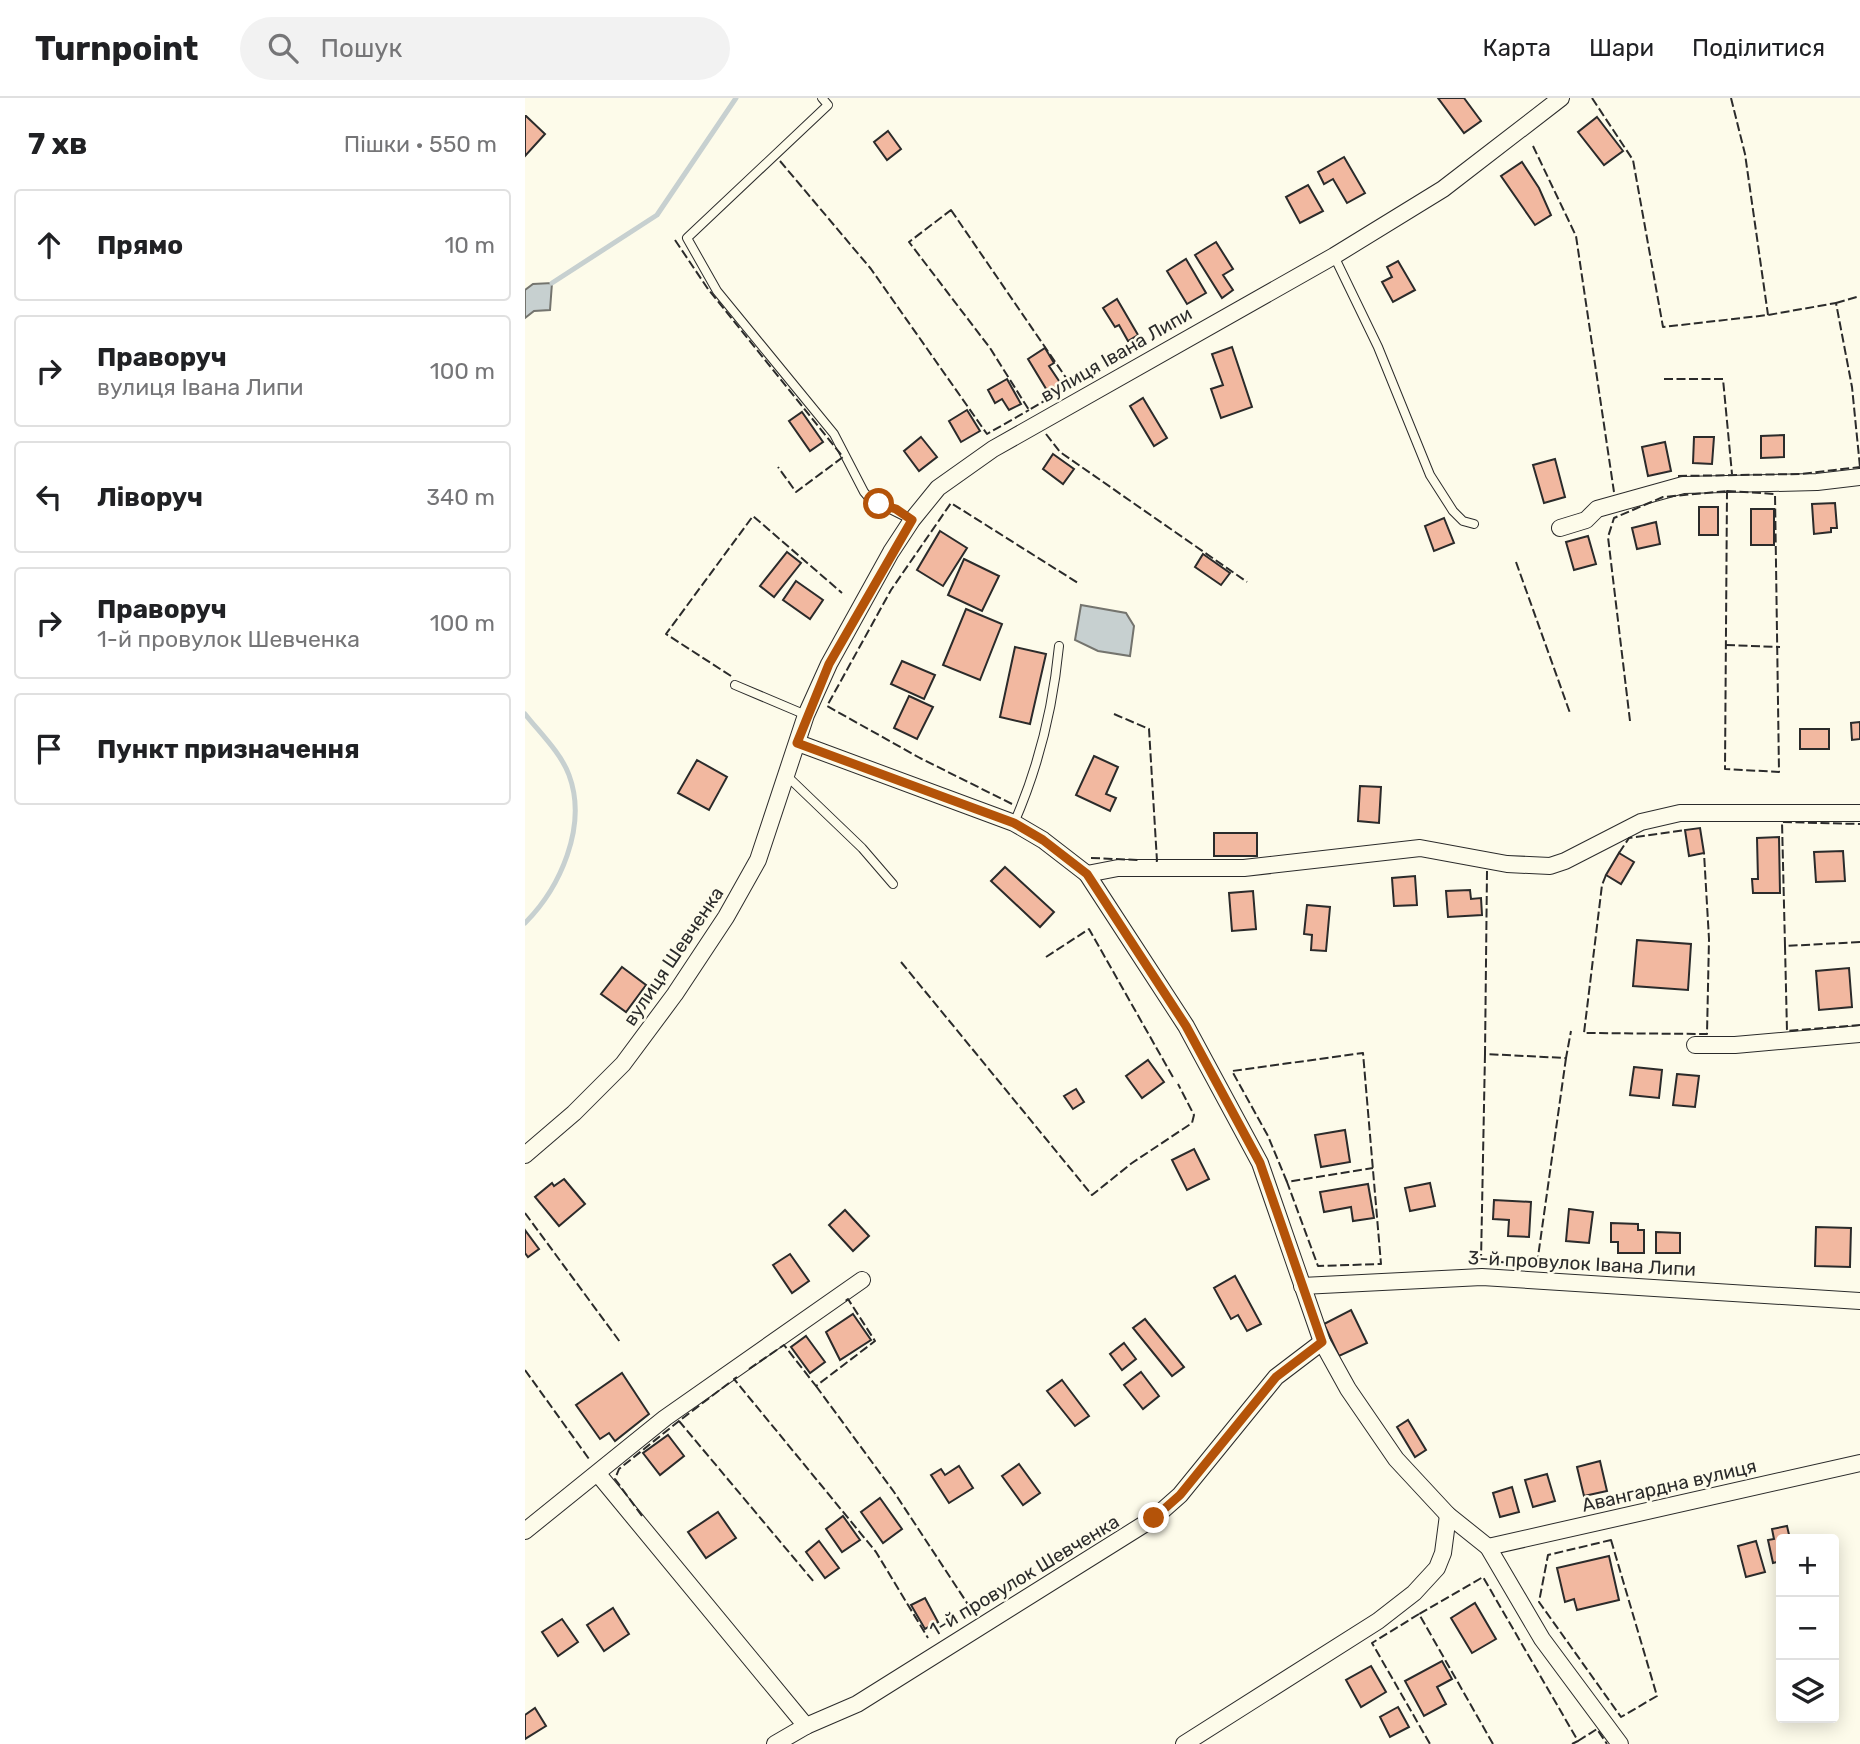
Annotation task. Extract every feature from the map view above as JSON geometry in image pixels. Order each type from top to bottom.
[{"type":"street","name":"вулиця Івана Липи","points":[[797,743],[806,715],[849,626],[912,520],[938,488],[993,449],[1334,256],[1443,189],[1495,152],[1561,98]]},
{"type":"street","points":[[1560,528],[1586,520],[1597,509],[1683,485],[1817,482],[1860,477]]},
{"type":"street","points":[[797,743],[1014,823],[1043,840],[1087,874],[1186,1026],[1248,1135],[1322,1342],[1373,1429],[1396,1459],[1448,1515],[1488,1547],[1542,1639],[1620,1744]]},
{"type":"street","name":"вулиця Шевченка","points":[[525,1155],[600,1088],[643,1040],[675,995],[726,917],[758,860],[797,743]]},
{"type":"street","points":[[1087,874],[1118,868],[1244,869],[1420,848],[1507,864],[1550,866],[1641,822],[1680,813],[1860,813]]},
{"type":"street","points":[[1695,1045],[1735,1045],[1860,1034]]},
{"type":"street","name":"3-й провулок Івана Липи","points":[[1302,1286],[1482,1277],[1860,1301]]},
{"type":"street","points":[[525,1531],[599,1474],[665,1418],[862,1280]]},
{"type":"street","name":"1-й провулок Шевченка","points":[[775,1744],[806,1726],[857,1704],[1154,1518],[1180,1495],[1276,1377],[1322,1342]]},
{"type":"street","name":"Авангардна вулиця","points":[[1488,1547],[1860,1463]]},
{"type":"street","points":[[599,1474],[806,1726]]},
{"type":"street","points":[[1184,1744],[1378,1621],[1414,1593],[1437,1568],[1443,1553],[1448,1515]]},
{"type":"lane","points":[[823,98],[828,105],[687,238],[717,291],[834,434],[864,492],[870,499],[912,520]]},
{"type":"lane","points":[[1334,256],[1378,347],[1430,475],[1453,512],[1463,521],[1474,524]]},
{"type":"lane","points":[[1014,823],[1032,781],[1054,697],[1059,646]]},
{"type":"lane","points":[[735,685],[806,715]]},
{"type":"lane","points":[[787,776],[862,848],[893,884]]},
{"type":"shaded area","points":[[552,283],[550,310],[534,311],[525,318],[525,290],[533,284]]},
{"type":"shaded area","points":[[1081,605],[1126,613],[1134,626],[1130,656],[1098,651],[1075,640]]},
{"type":"building","points":[[1438,98],[1464,98],[1481,121],[1464,133]]},
{"type":"building","points":[[525,116],[545,134],[525,156]]},
{"type":"building","points":[[1597,117],[1623,151],[1604,165],[1578,132]]},
{"type":"building","points":[[888,131],[901,149],[887,160],[874,142]]},
{"type":"building","points":[[1344,157],[1365,193],[1347,203],[1333,179],[1324,184],[1318,172]]},
{"type":"building","points":[[1522,162],[1539,188],[1551,215],[1535,225],[1501,176]]},
{"type":"building","points":[[1308,185],[1323,211],[1300,223],[1286,197]]},
{"type":"building","points":[[1216,242],[1233,269],[1223,275],[1233,290],[1222,298],[1195,255]]},
{"type":"building","points":[[1186,259],[1206,293],[1187,304],[1167,271]]},
{"type":"building","points":[[1398,261],[1415,290],[1393,302],[1382,282],[1392,277],[1387,267]]},
{"type":"building","points":[[1117,299],[1138,335],[1128,341],[1119,325],[1115,327],[1103,308]]},
{"type":"building","points":[[1232,347],[1252,407],[1221,418],[1211,389],[1223,385],[1212,354]]},
{"type":"building","points":[[1045,348],[1054,363],[1049,366],[1061,384],[1048,392],[1028,359]]},
{"type":"building","points":[[1007,379],[1021,404],[1009,410],[1002,399],[995,403],[988,390]]},
{"type":"building","points":[[1143,398],[1167,438],[1154,446],[1130,406]]},
{"type":"building","points":[[967,410],[980,431],[961,442],[949,421]]},
{"type":"building","points":[[802,412],[823,442],[810,451],[789,421]]},
{"type":"building","points":[[1784,435],[1784,457],[1761,458],[1761,436]]},
{"type":"building","points":[[921,437],[937,457],[919,471],[904,451]]},
{"type":"building","points":[[1694,437],[1714,437],[1712,464],[1693,463]]},
{"type":"building","points":[[1665,442],[1671,471],[1648,476],[1642,447]]},
{"type":"building","points":[[1053,454],[1074,469],[1063,484],[1043,469]]},
{"type":"building","points":[[1555,459],[1565,497],[1544,503],[1533,465]]},
{"type":"building","points":[[1835,503],[1837,528],[1831,528],[1831,532],[1814,534],[1812,504]]},
{"type":"building","points":[[1699,507],[1718,507],[1718,535],[1699,535]]},
{"type":"building","points":[[1751,509],[1774,509],[1774,545],[1751,545]]},
{"type":"building","points":[[1444,518],[1454,543],[1434,551],[1425,526]]},
{"type":"building","points":[[1656,522],[1660,544],[1637,549],[1632,528]]},
{"type":"building","points":[[940,531],[967,548],[943,586],[917,570]]},
{"type":"building","points":[[1588,536],[1596,564],[1574,570],[1566,542]]},
{"type":"building","points":[[787,552],[801,563],[774,597],[760,586]]},
{"type":"building","points":[[1203,554],[1230,573],[1221,585],[1195,567]]},
{"type":"building","points":[[964,559],[999,576],[982,611],[948,595]]},
{"type":"building","points":[[796,581],[823,600],[810,619],[783,600]]},
{"type":"building","points":[[966,609],[1002,624],[980,680],[943,665]]},
{"type":"building","points":[[1015,647],[1046,654],[1030,724],[1000,717]]},
{"type":"building","points":[[902,661],[935,675],[924,699],[891,684]]},
{"type":"building","points":[[909,696],[933,707],[917,739],[894,728]]},
{"type":"building","points":[[1860,722],[1860,739],[1852,740],[1851,723]]},
{"type":"building","points":[[1800,729],[1829,729],[1829,749],[1800,749]]},
{"type":"building","points":[[1094,756],[1118,767],[1106,794],[1116,798],[1110,811],[1076,795]]},
{"type":"building","points":[[697,760],[727,777],[709,810],[678,793]]},
{"type":"building","points":[[1360,786],[1381,787],[1379,823],[1358,821]]},
{"type":"building","points":[[1700,828],[1704,853],[1689,856],[1685,830]]},
{"type":"building","points":[[1214,833],[1257,833],[1257,856],[1214,856]]},
{"type":"building","points":[[1779,837],[1780,893],[1753,893],[1752,879],[1758,879],[1757,838]]},
{"type":"building","points":[[1843,851],[1845,881],[1816,882],[1814,852]]},
{"type":"building","points":[[1619,853],[1634,862],[1621,884],[1606,875]]},
{"type":"building","points":[[1005,867],[1054,912],[1040,927],[991,881]]},
{"type":"building","points":[[1415,876],[1417,905],[1394,906],[1392,878]]},
{"type":"building","points":[[1470,890],[1471,899],[1481,898],[1482,915],[1448,917],[1446,891]]},
{"type":"building","points":[[1253,891],[1256,929],[1232,931],[1229,893]]},
{"type":"building","points":[[1307,905],[1330,907],[1326,951],[1311,950],[1312,935],[1304,934]]},
{"type":"building","points":[[1637,940],[1691,944],[1688,990],[1633,986]]},
{"type":"building","points":[[622,967],[646,985],[626,1012],[601,994]]},
{"type":"building","points":[[1849,968],[1852,1007],[1819,1010],[1816,971]]},
{"type":"building","points":[[1148,1060],[1164,1082],[1142,1098],[1126,1076]]},
{"type":"building","points":[[1634,1067],[1662,1070],[1659,1098],[1630,1095]]},
{"type":"building","points":[[1677,1074],[1699,1076],[1695,1107],[1673,1105]]},
{"type":"building","points":[[1076,1089],[1084,1102],[1073,1109],[1064,1096]]},
{"type":"building","points":[[1345,1130],[1350,1162],[1321,1167],[1315,1135]]},
{"type":"building","points":[[1194,1149],[1209,1179],[1187,1190],[1172,1160]]},
{"type":"building","points":[[564,1179],[585,1204],[559,1226],[535,1197],[552,1183],[554,1186]]},
{"type":"building","points":[[1430,1183],[1435,1206],[1410,1211],[1405,1188]]},
{"type":"building","points":[[1368,1184],[1374,1218],[1353,1221],[1351,1207],[1324,1212],[1320,1192]]},
{"type":"building","points":[[1494,1200],[1531,1202],[1529,1237],[1508,1236],[1509,1220],[1493,1219]]},
{"type":"building","points":[[1569,1209],[1593,1212],[1589,1243],[1566,1241]]},
{"type":"building","points":[[845,1210],[869,1236],[853,1251],[829,1225]]},
{"type":"building","points":[[1611,1223],[1638,1224],[1638,1230],[1644,1230],[1644,1253],[1618,1253],[1618,1242],[1611,1242]]},
{"type":"building","points":[[1816,1227],[1851,1228],[1850,1267],[1815,1266]]},
{"type":"building","points":[[525,1230],[539,1249],[528,1257],[525,1253]]},
{"type":"building","points":[[1656,1232],[1680,1233],[1680,1253],[1656,1253]]},
{"type":"building","points":[[790,1254],[809,1281],[792,1293],[773,1265]]},
{"type":"building","points":[[1235,1276],[1261,1324],[1247,1331],[1238,1315],[1231,1319],[1214,1288]]},
{"type":"building","points":[[1351,1310],[1367,1343],[1339,1356],[1324,1324]]},
{"type":"building","points":[[853,1314],[871,1340],[840,1360],[826,1332]]},
{"type":"building","points":[[1145,1319],[1184,1367],[1172,1376],[1133,1328]]},
{"type":"building","points":[[806,1336],[825,1362],[810,1373],[791,1347]]},
{"type":"building","points":[[1124,1343],[1136,1359],[1122,1370],[1110,1354]]},
{"type":"building","points":[[1141,1372],[1159,1396],[1143,1409],[1124,1385]]},
{"type":"building","points":[[622,1373],[649,1414],[615,1441],[609,1433],[600,1439],[576,1405]]},
{"type":"building","points":[[1062,1380],[1089,1416],[1075,1426],[1047,1391]]},
{"type":"building","points":[[1408,1420],[1426,1450],[1415,1457],[1397,1427]]},
{"type":"building","points":[[668,1435],[684,1456],[660,1475],[643,1453]]},
{"type":"building","points":[[1600,1461],[1607,1491],[1584,1496],[1577,1467]]},
{"type":"building","points":[[1019,1464],[1040,1493],[1023,1505],[1002,1476]]},
{"type":"building","points":[[959,1466],[973,1488],[949,1503],[931,1475],[941,1469],[945,1475]]},
{"type":"building","points":[[1547,1474],[1555,1501],[1533,1507],[1525,1480]]},
{"type":"building","points":[[1512,1487],[1519,1512],[1500,1517],[1493,1493]]},
{"type":"building","points":[[880,1498],[902,1529],[883,1543],[861,1512]]},
{"type":"building","points":[[718,1512],[736,1538],[706,1558],[688,1532]]},
{"type":"building","points":[[843,1516],[860,1540],[842,1552],[826,1529]]},
{"type":"building","points":[[1787,1526],[1789,1534],[1776,1534],[1776,1562],[1773,1563],[1768,1540],[1774,1539],[1772,1529]]},
{"type":"building","points":[[819,1541],[839,1568],[825,1578],[806,1552]]},
{"type":"building","points":[[1756,1541],[1765,1572],[1746,1577],[1738,1546]]},
{"type":"building","points":[[1609,1556],[1619,1600],[1577,1610],[1574,1599],[1565,1602],[1557,1568]]},
{"type":"building","points":[[925,1598],[938,1622],[925,1629],[911,1605]]},
{"type":"building","points":[[1475,1603],[1496,1639],[1472,1653],[1451,1618]]},
{"type":"building","points":[[613,1608],[629,1634],[604,1651],[587,1625]]},
{"type":"building","points":[[562,1619],[578,1642],[558,1656],[542,1632]]},
{"type":"building","points":[[1442,1661],[1452,1679],[1437,1687],[1446,1704],[1424,1716],[1405,1681]]},
{"type":"building","points":[[1371,1666],[1386,1692],[1361,1707],[1346,1680]]},
{"type":"building","points":[[1398,1707],[1409,1727],[1390,1737],[1380,1717]]},
{"type":"building","points":[[535,1708],[546,1726],[525,1739],[525,1715]]},
{"type":"waterway","points":[[552,283],[657,215],[736,98]]},
{"type":"waterway","points":[[525,714],[556,751],[569,775],[575,815],[573,835],[559,874],[538,909],[525,923]]},
{"type":"fence","points":[[1592,98],[1633,160],[1663,327],[1768,315],[1836,303],[1852,387],[1860,467]]},
{"type":"fence","points":[[1731,98],[1745,154],[1768,315]]},
{"type":"fence","points":[[1533,146],[1576,236],[1614,492]]},
{"type":"fence","points":[[780,161],[871,269],[987,434],[1029,410]]},
{"type":"fence","points":[[951,210],[1071,385],[1029,410],[990,348],[909,242],[951,210]]},
{"type":"fence","points":[[675,240],[708,289],[843,457],[796,492],[778,467]]},
{"type":"fence","points":[[1836,303],[1860,296]]},
{"type":"fence","points":[[1664,379],[1723,379],[1732,474]]},
{"type":"fence","points":[[1046,434],[1060,452],[1247,582]]},
{"type":"fence","points":[[1678,476],[1801,474],[1860,467]]},
{"type":"fence","points":[[1727,491],[1775,494],[1779,772],[1725,769],[1727,491]]},
{"type":"fence","points":[[1630,721],[1608,537],[1614,518],[1663,497],[1727,491]]},
{"type":"fence","points":[[1012,804],[920,758],[827,706],[891,590],[951,503],[1078,583]]},
{"type":"fence","points":[[731,676],[666,634],[753,516],[842,593]]},
{"type":"fence","points":[[1516,562],[1570,713]]},
{"type":"fence","points":[[1726,645],[1780,647]]},
{"type":"fence","points":[[1114,714],[1149,729],[1157,861],[1154,861]]},
{"type":"fence","points":[[1785,946],[1782,822],[1860,824]]},
{"type":"fence","points":[[1619,853],[1629,838],[1685,830]]},
{"type":"fence","points":[[1606,875],[1602,885],[1584,1033],[1707,1034],[1709,939],[1704,853]]},
{"type":"fence","points":[[1091,858],[1140,860]]},
{"type":"fence","points":[[1487,871],[1485,1054],[1566,1058],[1571,1031]]},
{"type":"fence","points":[[1046,957],[1089,929],[1174,1079]]},
{"type":"fence","points":[[1860,942],[1785,946],[1787,1031],[1860,1025]]},
{"type":"fence","points":[[901,962],[1092,1195],[1132,1163],[1192,1123],[1194,1115],[1178,1084]]},
{"type":"fence","points":[[1287,1182],[1268,1136],[1232,1071],[1363,1053],[1381,1264],[1318,1266],[1287,1182],[1373,1168]]},
{"type":"fence","points":[[1485,1054],[1481,1261],[1537,1264],[1566,1058]]},
{"type":"fence","points":[[525,1213],[620,1342]]},
{"type":"fence","points":[[749,1369],[784,1345],[816,1386],[875,1341],[848,1299],[843,1303]]},
{"type":"fence","points":[[525,1370],[589,1459]]},
{"type":"fence","points":[[737,1377],[734,1379],[876,1552],[928,1638]]},
{"type":"fence","points":[[729,1383],[679,1421],[814,1582]]},
{"type":"fence","points":[[816,1386],[894,1492],[973,1612]]},
{"type":"fence","points":[[642,1516],[615,1479],[619,1469],[679,1421]]},
{"type":"fence","points":[[1611,1540],[1657,1696],[1621,1717],[1539,1602],[1548,1555],[1611,1540]]},
{"type":"fence","points":[[1493,1744],[1419,1614],[1483,1577],[1578,1741],[1572,1744]]},
{"type":"fence","points":[[1419,1614],[1372,1643],[1430,1744]]},
{"type":"fence","points":[[1578,1741],[1597,1729],[1607,1744]]},
{"type":"route","points":[[879,504],[896,509],[912,520],[891,552],[829,664],[806,715],[797,743],[1014,823],[1062,853],[1087,874],[1186,1026],[1248,1135],[1322,1342],[1276,1377],[1180,1495],[1154,1518]]}]
